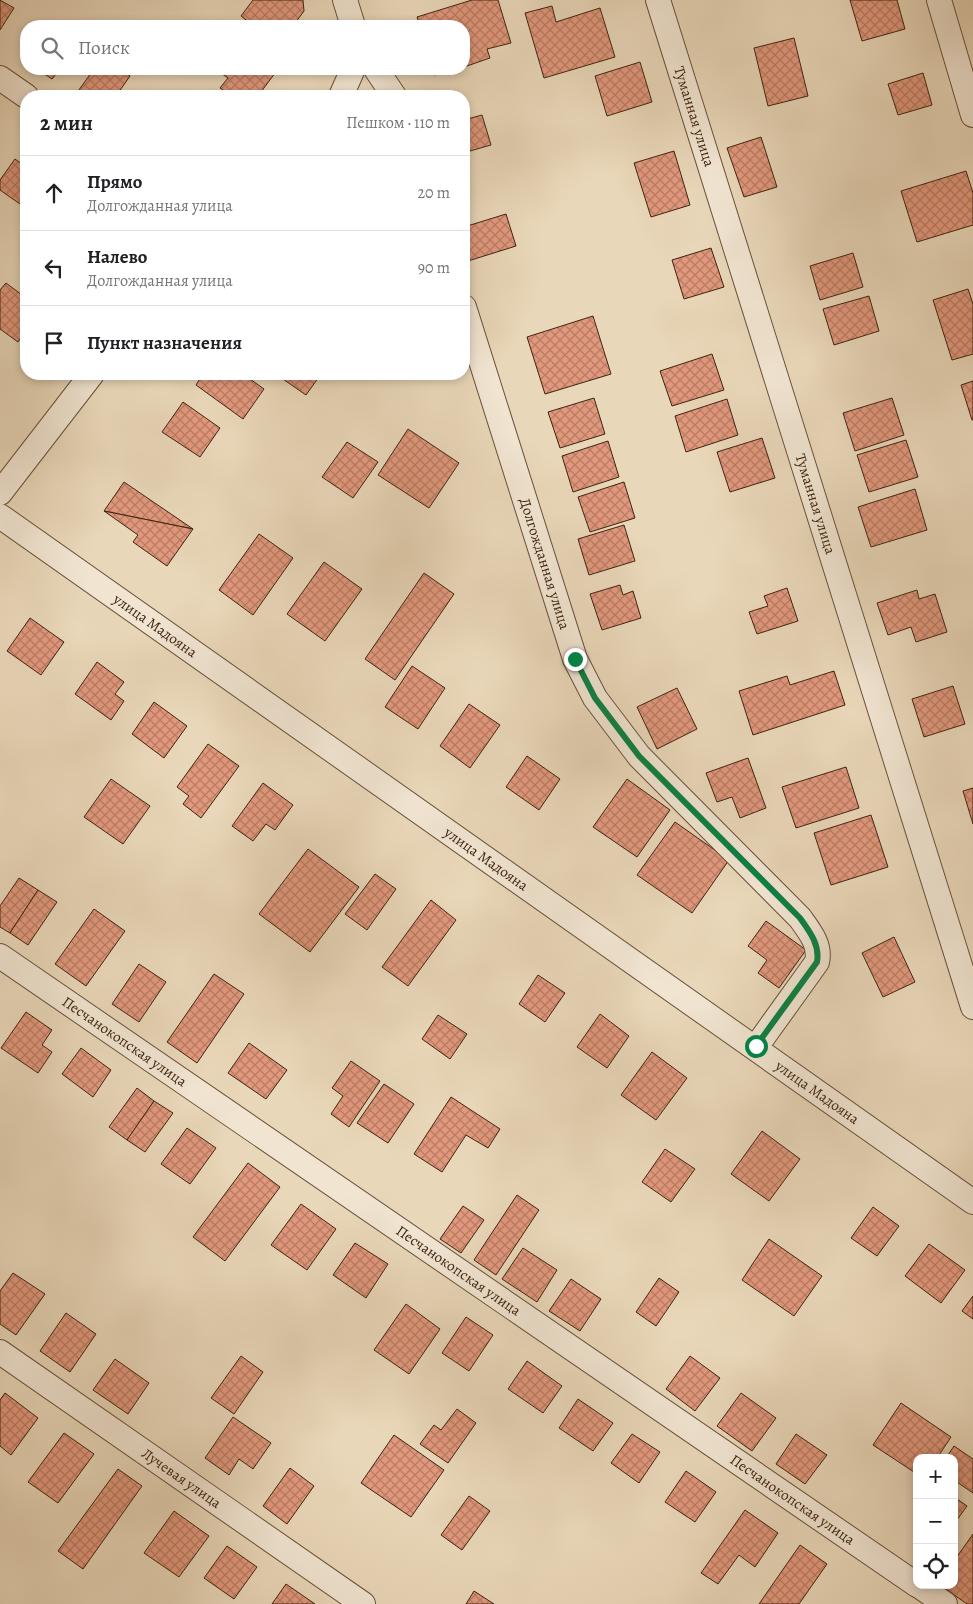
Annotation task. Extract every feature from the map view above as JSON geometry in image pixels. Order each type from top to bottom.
[{"type":"street","points":[[345,0],[351,20]]},
{"type":"street","name":"Туманная улица","points":[[658,0],[973,1007]]},
{"type":"street","points":[[939,0],[973,115]]},
{"type":"street","points":[[344,90],[350,75]]},
{"type":"street","points":[[380,75],[390,90]]},
{"type":"street","points":[[0,78],[20,92]]},
{"type":"street","name":"Долгожданная улица","points":[[470,341],[575,659],[595,698],[639,756],[800,918],[813,936],[819,953],[817,962],[756,1046]]},
{"type":"street","points":[[0,494],[87,380]]},
{"type":"street","name":"улица Мадояна","points":[[0,516],[756,1046],[973,1202]]},
{"type":"street","name":"Песчанокопская улица","points":[[0,956],[913,1582]]},
{"type":"street","name":"Лучевая улица","points":[[0,1352],[363,1604]]},
{"type":"street","name":"Песчанокопская улица","points":[[923,1589],[945,1604]]},
{"type":"building","points":[[0,0],[14,8],[0,30]]},
{"type":"building","points":[[253,0],[303,0],[304,11],[297,20],[246,20],[241,16]]},
{"type":"building","points":[[472,0],[498,0],[511,43],[487,49],[490,58],[470,65],[470,20],[418,20],[417,17]]},
{"type":"building","points":[[850,0],[897,0],[905,29],[862,41]]},
{"type":"building","points":[[552,6],[556,22],[600,8],[615,57],[544,78],[525,13]]},
{"type":"building","points":[[794,38],[808,96],[768,106],[754,48]]},
{"type":"building","points":[[640,62],[652,102],[607,116],[595,76]]},
{"type":"building","points":[[923,73],[932,105],[898,115],[888,84]]},
{"type":"building","points":[[46,75],[55,75],[52,79]]},
{"type":"building","points":[[90,75],[130,76],[120,90],[79,90]]},
{"type":"building","points":[[224,75],[274,75],[262,90],[223,90],[220,88],[228,78]]},
{"type":"building","points":[[482,115],[491,145],[470,151],[470,118]]},
{"type":"building","points":[[761,137],[777,187],[744,197],[727,148]]},
{"type":"building","points":[[674,151],[690,205],[651,217],[634,163]]},
{"type":"building","points":[[15,159],[20,163],[20,204],[0,190],[0,180]]},
{"type":"building","points":[[966,171],[973,193],[973,225],[917,242],[901,191]]},
{"type":"building","points":[[506,214],[516,246],[470,260],[470,225]]},
{"type":"building","points":[[711,248],[724,287],[684,299],[672,260]]},
{"type":"building","points":[[853,253],[863,287],[820,300],[810,266]]},
{"type":"building","points":[[6,283],[20,294],[20,339],[18,342],[0,329],[0,290]]},
{"type":"building","points":[[968,289],[973,304],[973,354],[952,360],[933,300]]},
{"type":"building","points":[[869,296],[879,331],[834,345],[823,309]]},
{"type":"building","points":[[593,316],[611,374],[545,394],[527,337]]},
{"type":"building","points":[[712,354],[724,390],[672,406],[660,371]]},
{"type":"building","points":[[199,380],[251,380],[264,389],[243,419],[196,385]]},
{"type":"building","points":[[284,380],[317,380],[306,395]]},
{"type":"building","points":[[973,381],[973,420],[972,420],[961,385]]},
{"type":"building","points":[[594,398],[605,434],[560,448],[548,412]]},
{"type":"building","points":[[892,398],[904,435],[855,451],[843,413]]},
{"type":"building","points":[[727,399],[738,435],[686,452],[675,416]]},
{"type":"building","points":[[183,402],[220,428],[200,457],[162,432]]},
{"type":"building","points":[[408,429],[459,463],[429,508],[378,475]]},
{"type":"building","points":[[762,438],[775,478],[730,492],[717,452]]},
{"type":"building","points":[[906,440],[918,477],[869,492],[857,455]]},
{"type":"building","points":[[608,441],[619,477],[573,492],[562,456]]},
{"type":"building","points":[[347,442],[378,462],[353,498],[322,477]]},
{"type":"building","points":[[124,482],[193,529],[104,511]]},
{"type":"building","points":[[624,482],[635,518],[590,532],[578,497]]},
{"type":"building","points":[[915,489],[927,530],[871,547],[858,507]]},
{"type":"building","points":[[104,511],[193,529],[167,566],[133,542],[138,535]]},
{"type":"building","points":[[624,525],[635,561],[589,575],[578,539]]},
{"type":"building","points":[[259,534],[293,558],[253,615],[219,590]]},
{"type":"building","points":[[324,562],[362,589],[325,641],[287,614]]},
{"type":"building","points":[[424,573],[454,594],[395,680],[365,659]]},
{"type":"building","points":[[620,585],[623,595],[633,591],[641,618],[602,630],[590,594]]},
{"type":"building","points":[[787,588],[798,621],[757,634],[749,612],[768,606],[764,596]]},
{"type":"building","points":[[917,590],[919,599],[935,594],[947,632],[916,642],[911,627],[888,635],[877,603]]},
{"type":"building","points":[[30,618],[64,642],[41,675],[7,651]]},
{"type":"building","points":[[97,662],[124,682],[115,694],[124,701],[111,720],[75,694]]},
{"type":"building","points":[[412,666],[445,688],[418,729],[385,707]]},
{"type":"building","points":[[834,671],[845,705],[753,735],[739,691],[787,676],[790,685]]},
{"type":"building","points":[[953,686],[965,724],[924,737],[912,699]]},
{"type":"building","points":[[677,688],[697,729],[657,749],[637,707]]},
{"type":"building","points":[[154,702],[187,726],[164,758],[132,734]]},
{"type":"building","points":[[469,704],[500,725],[470,768],[440,746]]},
{"type":"building","points":[[208,744],[239,766],[201,818],[183,804],[189,796],[177,787]]},
{"type":"building","points":[[527,756],[560,779],[539,810],[506,787]]},
{"type":"building","points":[[748,758],[766,808],[740,818],[732,797],[717,802],[706,773]]},
{"type":"building","points":[[846,767],[859,808],[796,828],[782,787]]},
{"type":"building","points":[[111,779],[150,806],[123,844],[84,817]]},
{"type":"building","points":[[627,779],[670,810],[637,857],[593,827]]},
{"type":"building","points":[[263,783],[293,805],[275,830],[266,824],[253,841],[232,826]]},
{"type":"building","points":[[973,788],[973,824],[963,791]]},
{"type":"building","points":[[871,815],[888,867],[831,885],[814,833]]},
{"type":"building","points":[[675,822],[729,860],[692,913],[637,875]]},
{"type":"building","points":[[308,849],[359,887],[310,952],[259,914]]},
{"type":"building","points":[[375,874],[396,889],[367,930],[345,914]]},
{"type":"building","points":[[19,878],[38,890],[10,933],[0,927],[0,906]]},
{"type":"building","points":[[38,890],[57,902],[28,945],[10,933]]},
{"type":"building","points":[[431,900],[456,920],[408,986],[382,967]]},
{"type":"building","points":[[94,909],[125,931],[86,986],[55,964]]},
{"type":"building","points":[[766,921],[806,950],[779,988],[758,973],[767,960],[748,946]]},
{"type":"building","points":[[894,937],[915,982],[883,997],[862,953]]},
{"type":"building","points":[[139,964],[166,982],[139,1022],[112,1004]]},
{"type":"building","points":[[214,974],[244,994],[197,1063],[167,1042]]},
{"type":"building","points":[[538,975],[565,993],[545,1022],[519,1004]]},
{"type":"building","points":[[26,1012],[52,1030],[42,1045],[52,1052],[38,1073],[1,1048]]},
{"type":"building","points":[[600,1014],[629,1036],[607,1068],[577,1047]]},
{"type":"building","points":[[438,1015],[467,1034],[450,1059],[422,1039]]},
{"type":"building","points":[[249,1043],[287,1070],[266,1099],[228,1073]]},
{"type":"building","points":[[81,1048],[111,1070],[93,1097],[62,1074]]},
{"type":"building","points":[[652,1052],[687,1078],[656,1120],[621,1095]]},
{"type":"building","points":[[351,1061],[380,1081],[349,1127],[331,1114],[343,1096],[332,1088]]},
{"type":"building","points":[[384,1084],[414,1104],[388,1143],[357,1123]]},
{"type":"building","points":[[137,1088],[154,1101],[127,1140],[109,1127]]},
{"type":"building","points":[[451,1097],[500,1129],[488,1148],[466,1135],[442,1172],[414,1154]]},
{"type":"building","points":[[154,1101],[173,1113],[145,1152],[127,1140]]},
{"type":"building","points":[[187,1128],[216,1148],[190,1184],[161,1164]]},
{"type":"building","points":[[762,1131],[800,1159],[769,1201],[731,1174]]},
{"type":"building","points":[[665,1149],[695,1169],[671,1202],[642,1182]]},
{"type":"building","points":[[248,1163],[280,1187],[225,1261],[193,1237]]},
{"type":"building","points":[[517,1195],[539,1210],[496,1275],[474,1260]]},
{"type":"building","points":[[301,1204],[336,1229],[307,1270],[271,1245]]},
{"type":"building","points":[[463,1206],[484,1220],[461,1253],[440,1239]]},
{"type":"building","points":[[873,1207],[899,1226],[877,1256],[851,1238]]},
{"type":"building","points":[[769,1239],[822,1276],[794,1316],[742,1280]]},
{"type":"building","points":[[355,1243],[388,1264],[366,1298],[333,1275]]},
{"type":"building","points":[[929,1244],[965,1270],[941,1303],[905,1276]]},
{"type":"building","points":[[523,1248],[557,1270],[537,1302],[502,1279]]},
{"type":"building","points":[[13,1273],[45,1294],[16,1335],[0,1324],[0,1291]]},
{"type":"building","points":[[659,1278],[679,1292],[656,1326],[636,1312]]},
{"type":"building","points":[[571,1279],[601,1299],[580,1331],[549,1311]]},
{"type":"building","points":[[973,1296],[973,1319],[962,1311]]},
{"type":"building","points":[[406,1304],[440,1329],[409,1374],[374,1350]]},
{"type":"building","points":[[66,1313],[96,1334],[70,1372],[40,1351]]},
{"type":"building","points":[[466,1317],[493,1335],[469,1371],[442,1353]]},
{"type":"building","points":[[241,1356],[263,1372],[234,1414],[211,1398]]},
{"type":"building","points":[[690,1356],[720,1378],[695,1411],[666,1389]]},
{"type":"building","points":[[115,1359],[149,1383],[128,1414],[93,1390]]},
{"type":"building","points":[[527,1361],[562,1386],[543,1413],[508,1389]]},
{"type":"building","points":[[5,1393],[38,1418],[11,1455],[0,1446],[0,1400]]},
{"type":"building","points":[[741,1393],[776,1418],[752,1451],[717,1426]]},
{"type":"building","points":[[578,1399],[613,1423],[593,1451],[559,1428]]},
{"type":"building","points":[[901,1403],[951,1437],[940,1454],[913,1454],[913,1471],[873,1445]]},
{"type":"building","points":[[457,1409],[476,1423],[448,1463],[420,1444],[434,1425],[441,1430]]},
{"type":"building","points":[[233,1417],[271,1443],[253,1469],[239,1459],[229,1475],[205,1458]]},
{"type":"building","points":[[64,1433],[94,1454],[58,1503],[28,1482]]},
{"type":"building","points":[[632,1434],[660,1452],[639,1483],[611,1463]]},
{"type":"building","points":[[796,1434],[827,1455],[805,1484],[776,1464]]},
{"type":"building","points":[[394,1435],[444,1470],[411,1517],[361,1483]]},
{"type":"building","points":[[954,1446],[973,1459],[973,1493],[958,1483],[958,1454],[949,1454]]},
{"type":"building","points":[[290,1468],[314,1486],[287,1524],[263,1506]]},
{"type":"building","points":[[118,1469],[142,1486],[83,1569],[58,1551]]},
{"type":"building","points":[[686,1471],[716,1492],[695,1522],[665,1502]]},
{"type":"building","points":[[469,1496],[490,1511],[462,1550],[441,1535]]},
{"type":"building","points":[[958,1500],[967,1506],[958,1518]]},
{"type":"building","points":[[745,1510],[778,1533],[755,1567],[739,1555],[718,1584],[701,1573]]},
{"type":"building","points":[[174,1511],[209,1536],[179,1577],[144,1553]]},
{"type":"building","points":[[973,1534],[973,1604],[967,1604],[946,1589],[958,1589],[958,1555]]},
{"type":"building","points":[[800,1545],[827,1564],[799,1604],[759,1604]]},
{"type":"building","points":[[227,1546],[257,1567],[234,1599],[204,1578]]},
{"type":"building","points":[[286,1584],[315,1604],[272,1604]]},
{"type":"building","points":[[474,1591],[494,1604],[466,1604]]},
{"type":"route","points":[[575,659],[595,698],[639,756],[800,918],[813,936],[819,953],[817,962],[756,1046]]}]
